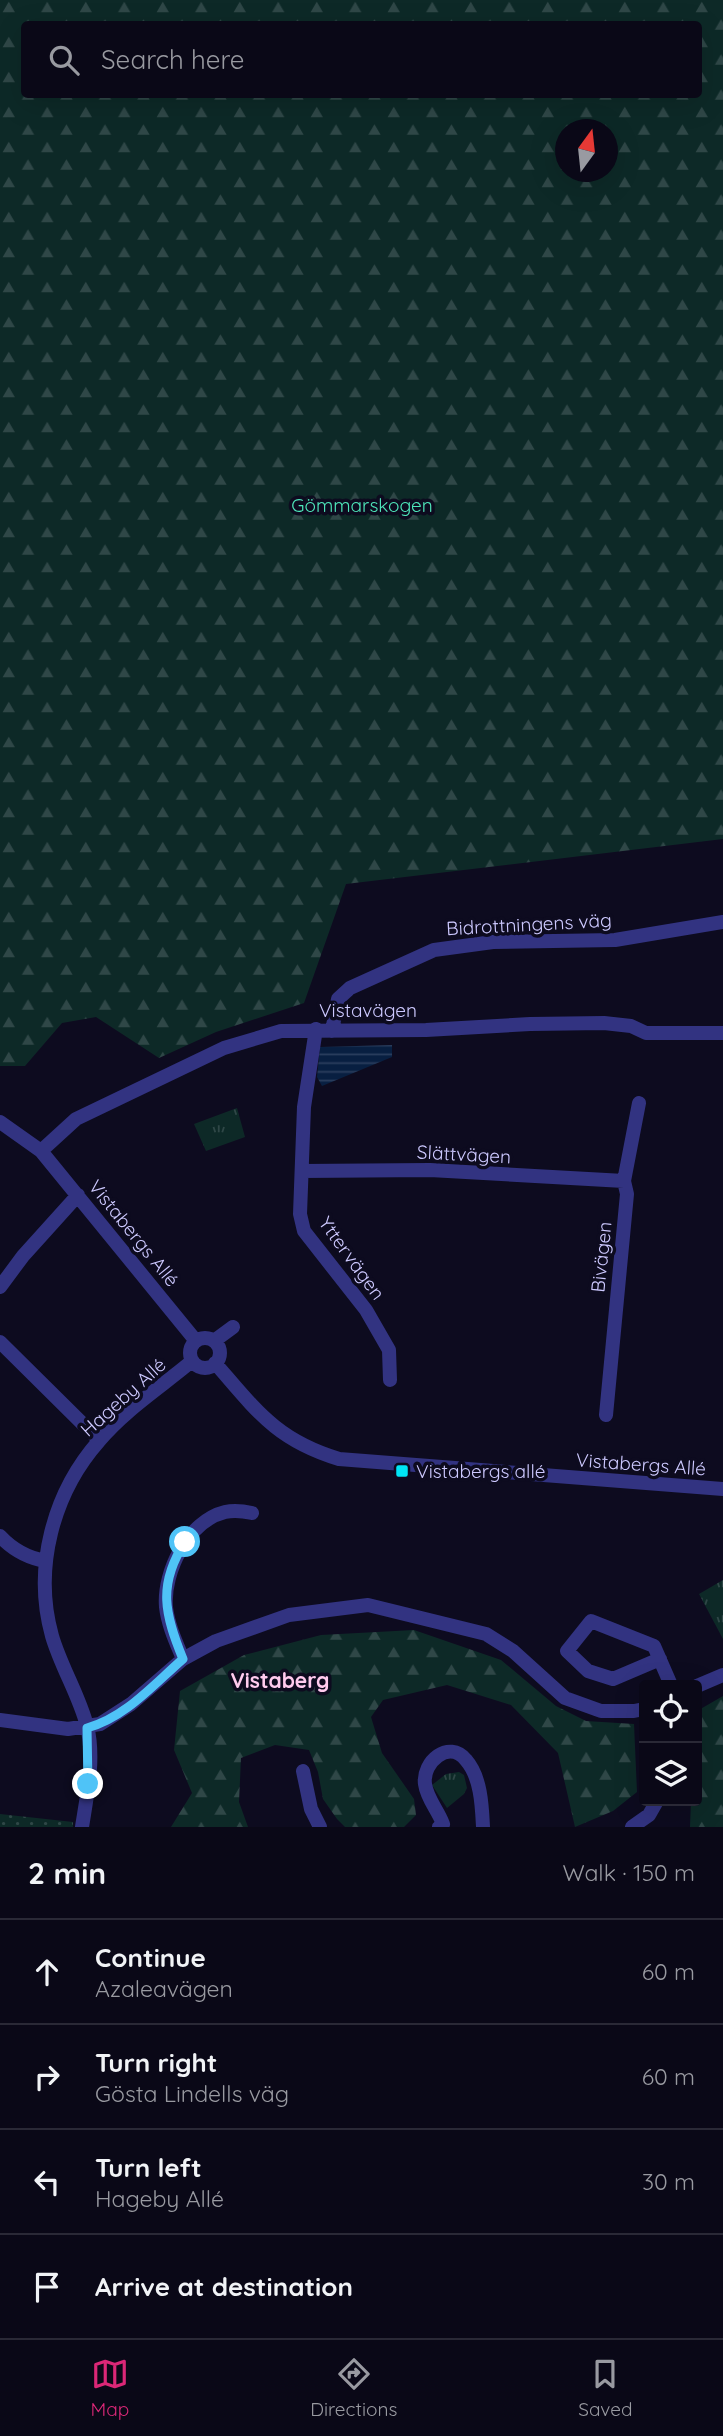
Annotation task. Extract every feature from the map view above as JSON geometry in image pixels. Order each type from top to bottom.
[{"type":"street","name":"Bidrottningens väg","points":[[332,1031],[338,999],[349,988],[434,950],[493,942],[615,940],[723,922]]},
{"type":"street","name":"Vistavägen","points":[[41,1151],[76,1119],[100,1107],[225,1048],[281,1031],[426,1030],[604,1023],[631,1026],[646,1033],[723,1033]]},
{"type":"street","name":"Yttervägen","points":[[316,1029],[304,1107],[300,1214],[304,1231],[341,1275],[389,1350],[390,1380]]},
{"type":"street","name":"Bivägen","points":[[606,1415],[627,1194],[624,1181],[639,1103]]},
{"type":"street","points":[[100,1107],[110,1119]]},
{"type":"street","name":"Vistabergs Allé","points":[[0,1122],[41,1151],[196,1341]]},
{"type":"street","name":"Slättvägen","points":[[302,1171],[430,1170],[624,1181]]},
{"type":"street","points":[[0,1287],[32,1245],[78,1195]]},
{"type":"street","points":[[214,1341],[233,1327]]},
{"type":"street","points":[[205,1338],[214,1341],[220,1351],[215,1363],[205,1368],[197,1366],[192,1361],[190,1352],[196,1341],[205,1338]]},
{"type":"street","points":[[0,1342],[99,1440]]},
{"type":"street","name":"Hageby Allé","points":[[82,1827],[88,1784],[87,1728],[51,1631],[45,1592],[50,1539],[61,1502],[76,1471],[99,1440],[192,1361]]},
{"type":"street","name":"Vistabergs Allé","points":[[215,1363],[272,1427],[308,1448],[339,1459],[723,1489]]},
{"type":"street","points":[[183,1659],[166,1609],[169,1573],[177,1555],[185,1542],[210,1520],[223,1513],[252,1513]]},
{"type":"street","points":[[0,1536],[21,1553],[46,1561]]},
{"type":"street","points":[[0,1720],[68,1729],[100,1724],[115,1716],[183,1659],[216,1641],[289,1615],[368,1605],[486,1634],[513,1651],[565,1698],[601,1711],[639,1710]]},
{"type":"street","points":[[660,1659],[613,1679],[588,1671],[567,1651],[591,1621],[654,1646],[660,1659],[669,1680]]},
{"type":"street","points":[[702,1684],[723,1675]]},
{"type":"street","points":[[443,1826],[426,1791],[425,1774],[427,1767],[436,1758],[445,1753],[456,1752],[466,1759],[472,1769],[481,1802],[483,1827]]},
{"type":"street","points":[[303,1771],[311,1809],[320,1827]]},
{"type":"street","points":[[632,1827],[641,1822],[654,1806]]},
{"type":"street","points":[[654,1827],[656,1806]]},
{"type":"green space","name":"Gömmarskogen","points":[[0,0],[723,0],[723,839],[346,884],[304,1003],[216,1032],[159,1058],[96,1017],[62,1023],[25,1066],[0,1066]]},
{"type":"green space","points":[[237,1108],[245,1137],[206,1151],[194,1124]]},
{"type":"green space","points":[[723,1580],[723,1639],[699,1594]]},
{"type":"green space","points":[[414,1630],[501,1660],[556,1706],[586,1721],[634,1724],[637,1792],[613,1811],[575,1827],[558,1753],[511,1705],[447,1685],[383,1700],[371,1717],[382,1753],[414,1799],[416,1815],[404,1827],[345,1827],[323,1799],[318,1772],[309,1750],[275,1745],[241,1758],[239,1802],[248,1827],[171,1827],[192,1793],[174,1750],[180,1691],[244,1655],[321,1635]]},
{"type":"green space","points":[[723,1696],[723,1827],[690,1827],[691,1806],[702,1806],[702,1708]]},
{"type":"green space","points":[[459,1772],[464,1775],[467,1788],[464,1794],[447,1808],[432,1785],[446,1774]]},
{"type":"green space","points":[[0,1814],[73,1822],[73,1827],[0,1827]]},
{"type":"water","points":[[392,1045],[392,1057],[322,1086],[317,1077],[320,1047]]},
{"type":"place","name":"Vistabergs allé","points":[[402,1471]]},
{"type":"district","name":"Vistaberg","points":[[280,1680]]},
{"type":"route","points":[[88,1784],[87,1728],[115,1716],[183,1659],[170,1626],[166,1592],[169,1573],[185,1542]]}]
